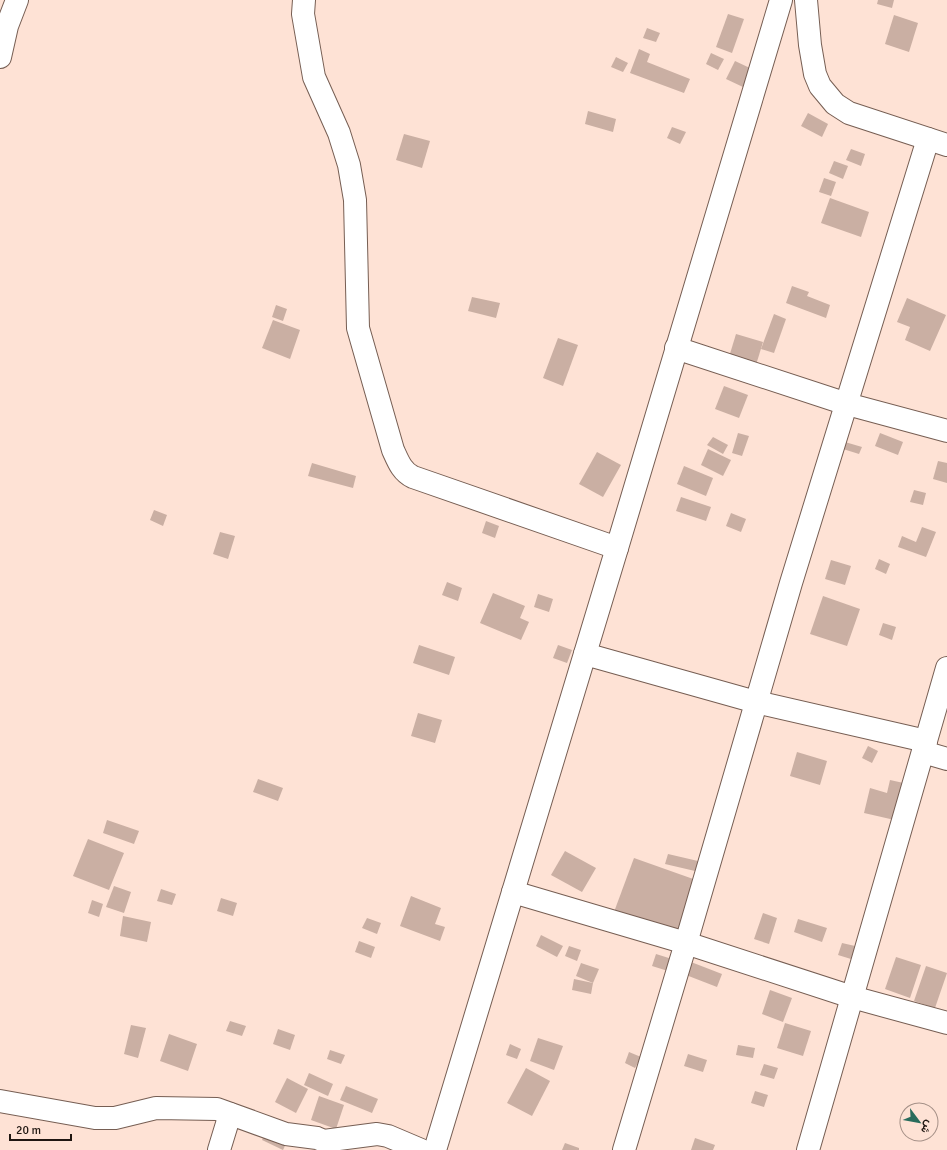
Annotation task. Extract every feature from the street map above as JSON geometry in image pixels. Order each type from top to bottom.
[{"type":"street","points":[[0,57],[17,0]]},
{"type":"street","points":[[304,0],[303,14],[314,76],[339,133],[350,172],[355,200],[358,328],[393,450],[400,465],[406,474],[413,477],[617,548]]},
{"type":"street","points":[[435,1150],[781,0]]},
{"type":"street","points":[[624,1150],[756,702],[847,404],[937,142],[849,113],[835,104],[827,96],[820,86],[815,74],[810,45],[806,0]]},
{"type":"street","points":[[676,348],[847,404],[947,431]]},
{"type":"street","points":[[585,654],[756,702],[924,746],[947,759]]},
{"type":"street","points":[[808,1150],[947,668]]},
{"type":"street","points":[[513,892],[686,943],[852,997],[947,1023]]},
{"type":"street","points":[[0,1101],[95,1118],[115,1118],[156,1108],[217,1109],[286,1134],[310,1137],[324,1142],[378,1134],[388,1136],[421,1150]]},
{"type":"street","points":[[219,1150],[230,1114]]},
{"type":"building","points":[[878,0],[894,0],[892,8],[877,4]]},
{"type":"building","points":[[728,14],[744,19],[732,53],[716,47]]},
{"type":"building","points":[[894,15],[918,23],[909,52],[885,44]]},
{"type":"building","points":[[647,28],[660,33],[656,42],[643,38]]},
{"type":"building","points":[[639,49],[650,54],[647,62],[690,79],[684,93],[630,73]]},
{"type":"building","points":[[711,53],[724,59],[718,70],[706,64]]},
{"type":"building","points":[[616,57],[628,63],[623,72],[611,67]]},
{"type":"building","points":[[735,61],[752,69],[743,87],[726,79]]},
{"type":"building","points":[[588,111],[616,119],[613,132],[585,124]]},
{"type":"building","points":[[808,113],[828,124],[822,137],[801,126]]},
{"type":"building","points":[[672,127],[686,132],[680,144],[667,138]]},
{"type":"building","points":[[404,134],[430,141],[422,168],[396,160]]},
{"type":"building","points":[[851,149],[865,154],[861,166],[846,160]]},
{"type":"building","points":[[834,161],[848,166],[843,179],[829,173]]},
{"type":"building","points":[[824,178],[836,182],[831,196],[819,192]]},
{"type":"building","points":[[830,198],[869,212],[861,237],[821,223]]},
{"type":"building","points":[[792,286],[809,292],[807,296],[830,305],[826,318],[786,303]]},
{"type":"building","points":[[472,297],[500,303],[496,318],[468,311]]},
{"type":"building","points":[[907,298],[946,315],[930,351],[905,340],[910,327],[897,322]]},
{"type":"building","points":[[276,305],[287,309],[283,321],[272,317]]},
{"type":"building","points":[[774,314],[786,319],[774,353],[761,349]]},
{"type":"building","points":[[273,320],[300,330],[290,359],[262,348]]},
{"type":"building","points":[[736,334],[763,342],[756,365],[729,357]]},
{"type":"building","points":[[558,338],[578,345],[563,386],[543,378]]},
{"type":"building","points":[[724,386],[748,395],[739,418],[715,409]]},
{"type":"building","points":[[738,433],[749,436],[742,456],[732,453]]},
{"type":"building","points":[[880,433],[903,442],[898,455],[875,446]]},
{"type":"building","points":[[713,437],[728,445],[723,454],[707,445]]},
{"type":"building","points":[[845,442],[862,447],[859,454],[843,449]]},
{"type":"building","points":[[708,449],[731,460],[723,476],[701,465]]},
{"type":"building","points":[[597,452],[621,465],[603,497],[579,484]]},
{"type":"building","points":[[938,461],[947,463],[947,483],[933,479]]},
{"type":"building","points":[[312,463],[356,476],[353,488],[308,476]]},
{"type":"building","points":[[684,466],[713,478],[706,496],[677,484]]},
{"type":"building","points":[[914,490],[926,493],[923,505],[910,502]]},
{"type":"building","points":[[681,497],[711,507],[706,521],[676,511]]},
{"type":"building","points":[[154,510],[167,515],[163,526],[150,520]]},
{"type":"building","points":[[731,513],[746,519],[741,532],[726,526]]},
{"type":"building","points":[[486,521],[499,526],[495,538],[482,533]]},
{"type":"building","points":[[922,527],[936,532],[926,557],[898,547],[902,536],[916,542]]},
{"type":"building","points":[[220,532],[235,536],[228,559],[213,554]]},
{"type":"building","points":[[879,559],[890,564],[886,574],[875,569]]},
{"type":"building","points":[[831,560],[851,566],[845,585],[825,579]]},
{"type":"building","points":[[447,582],[462,588],[458,601],[442,595]]},
{"type":"building","points":[[493,593],[525,606],[520,618],[529,622],[521,640],[480,623]]},
{"type":"building","points":[[538,594],[553,599],[549,612],[534,607]]},
{"type":"building","points":[[823,596],[860,609],[847,646],[810,634]]},
{"type":"building","points":[[883,623],[896,627],[892,640],[879,635]]},
{"type":"building","points":[[419,645],[455,657],[449,675],[413,663]]},
{"type":"building","points":[[558,645],[572,650],[567,663],[553,658]]},
{"type":"building","points":[[418,713],[442,720],[435,743],[411,736]]},
{"type":"building","points":[[868,746],[878,751],[872,763],[862,758]]},
{"type":"building","points":[[797,752],[827,761],[820,785],[790,776]]},
{"type":"building","points":[[258,779],[283,788],[278,801],[253,792]]},
{"type":"building","points":[[890,780],[908,784],[899,821],[864,813],[870,788],[887,793]]},
{"type":"building","points":[[107,820],[139,831],[134,844],[103,833]]},
{"type":"building","points":[[88,839],[124,853],[109,890],[73,876]]},
{"type":"building","points":[[565,851],[596,868],[582,892],[551,875]]},
{"type":"building","points":[[668,854],[698,861],[695,871],[665,864]]},
{"type":"building","points":[[634,858],[696,880],[672,945],[614,912]]},
{"type":"building","points":[[114,886],[131,892],[124,913],[106,907]]},
{"type":"building","points":[[161,889],[176,894],[172,905],[157,901]]},
{"type":"building","points":[[411,896],[441,908],[435,924],[445,927],[440,941],[400,926]]},
{"type":"building","points":[[221,898],[237,903],[233,916],[217,911]]},
{"type":"building","points":[[92,900],[103,904],[99,917],[88,913]]},
{"type":"building","points":[[763,913],[777,918],[769,944],[754,939]]},
{"type":"building","points":[[123,916],[151,922],[147,942],[120,936]]},
{"type":"building","points":[[367,918],[381,923],[377,934],[362,928]]},
{"type":"building","points":[[798,919],[827,928],[822,942],[794,932]]},
{"type":"building","points":[[541,935],[563,946],[557,957],[536,946]]},
{"type":"building","points":[[359,941],[375,947],[371,958],[355,952]]},
{"type":"building","points":[[842,943],[855,946],[851,959],[838,955]]},
{"type":"building","points":[[569,946],[581,950],[577,961],[565,956]]},
{"type":"building","points":[[656,954],[672,959],[668,971],[652,966]]},
{"type":"building","points":[[896,957],[921,965],[910,998],[885,989]]},
{"type":"building","points":[[691,962],[722,974],[717,987],[686,975]]},
{"type":"building","points":[[581,963],[599,969],[593,983],[576,976]]},
{"type":"building","points":[[926,966],[947,973],[935,1008],[914,1001]]},
{"type":"building","points":[[574,979],[593,983],[591,994],[572,990]]},
{"type":"building","points":[[770,990],[792,998],[783,1022],[762,1014]]},
{"type":"building","points":[[230,1021],[246,1026],[242,1036],[226,1031]]},
{"type":"building","points":[[785,1023],[811,1031],[803,1056],[777,1048]]},
{"type":"building","points":[[131,1025],[146,1028],[138,1058],[124,1054]]},
{"type":"building","points":[[278,1029],[295,1035],[290,1050],[273,1044]]},
{"type":"building","points":[[169,1034],[197,1044],[188,1071],[160,1061]]},
{"type":"building","points":[[538,1038],[563,1046],[554,1070],[530,1061]]},
{"type":"building","points":[[510,1044],[521,1049],[517,1059],[506,1055]]},
{"type":"building","points":[[738,1045],[755,1048],[753,1058],[736,1055]]},
{"type":"building","points":[[330,1050],[345,1055],[341,1064],[327,1059]]},
{"type":"building","points":[[629,1052],[641,1057],[635,1068],[625,1063]]},
{"type":"building","points":[[688,1054],[707,1060],[703,1072],[684,1066]]},
{"type":"building","points":[[764,1064],[778,1068],[774,1079],[760,1075]]},
{"type":"building","points":[[526,1068],[550,1081],[532,1116],[507,1103]]},
{"type":"building","points":[[309,1073],[333,1084],[328,1096],[304,1085]]},
{"type":"building","points":[[287,1078],[308,1089],[296,1113],[275,1102]]},
{"type":"building","points":[[346,1086],[378,1099],[372,1113],[340,1100]]},
{"type":"building","points":[[755,1091],[768,1095],[764,1107],[751,1103]]},
{"type":"building","points":[[319,1096],[344,1105],[336,1129],[311,1120]]},
{"type":"building","points":[[271,1121],[292,1131],[283,1150],[262,1140]]},
{"type":"building","points":[[695,1138],[715,1145],[713,1150],[691,1150]]},
{"type":"building","points":[[565,1143],[579,1148],[579,1150],[562,1150]]}]
